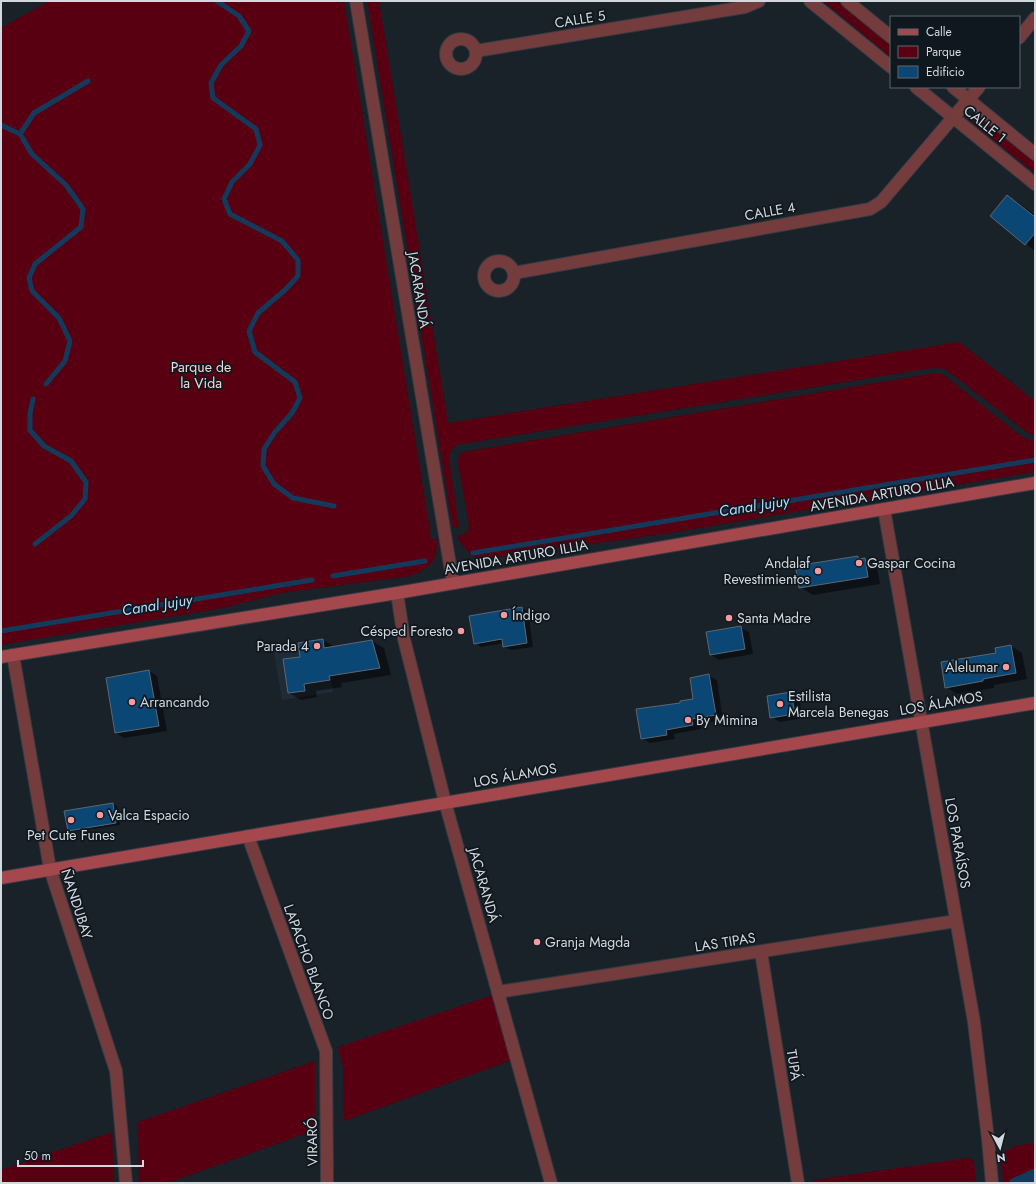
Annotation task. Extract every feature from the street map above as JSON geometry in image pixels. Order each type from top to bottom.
[{"type":"street","name":"JACARANDÁ","points":[[356,1],[453,583]]},
{"type":"street","name":"CALLE 5","points":[[476,51],[745,7],[759,1]]},
{"type":"street","points":[[810,1],[890,66]]},
{"type":"street","points":[[847,1],[890,36]]},
{"type":"street","points":[[1020,37],[1035,18]]},
{"type":"street","name":"CALLE 1","points":[[917,88],[1035,184]]},
{"type":"street","name":"CALLE 1","points":[[954,88],[1035,154]]},
{"type":"street","name":"CALLE 4","points":[[514,273],[870,208],[881,202],[978,88]]},
{"type":"street","name":"AVENIDA ARTURO ILLIA","points":[[7,656],[398,593],[1035,483]]},
{"type":"street","name":"LOS PARAÍSOS","points":[[884,509],[974,1022],[992,1183]]},
{"type":"street","name":"JACARANDÁ","points":[[398,593],[404,639],[445,802],[550,1183]]},
{"type":"street","name":"ÑANDUBAY","points":[[7,656],[50,869],[116,1071],[126,1183]]},
{"type":"street","name":"LOS ÁLAMOS","points":[[1,878],[1035,703]]},
{"type":"street","name":"LAPACHO BLANCO","points":[[248,836],[326,1051],[326,1100]]},
{"type":"street","name":"LAS TIPAS","points":[[498,992],[956,921]]},
{"type":"street","name":"TUPÁ","points":[[761,952],[798,1183]]},
{"type":"street","name":"VIRARÓ","points":[[326,1100],[327,1183]]},
{"type":"shaded area","points":[[324,639],[333,692],[282,700],[273,647]]},
{"type":"green space","name":"Parque de la Vida","points":[[49,1],[344,1],[431,540],[437,539],[436,553],[434,559],[428,567],[410,576],[282,593],[223,608],[1,645],[1,28]]},
{"type":"green space","points":[[367,1],[379,1],[448,423],[959,342],[1035,401],[1035,436],[1028,433],[945,369],[935,368],[920,370],[456,445],[451,451],[449,459],[459,527],[453,528]]},
{"type":"green space","points":[[823,1],[837,1],[890,45],[890,56]]},
{"type":"green space","points":[[976,117],[982,118],[1035,161],[1035,173],[976,126],[973,120]]},
{"type":"green space","points":[[936,373],[942,374],[949,379],[1021,436],[1035,442],[1035,472],[669,533],[485,559],[473,557],[461,544],[457,536],[465,534],[468,531],[469,525],[458,463],[459,455],[463,452]]},
{"type":"green space","points":[[493,995],[512,1060],[344,1121],[343,1067],[338,1047]]},
{"type":"green space","points":[[315,1061],[315,1130],[168,1183],[139,1183],[138,1122]]},
{"type":"green space","points":[[112,1132],[114,1183],[1,1183],[1,1170]]},
{"type":"green space","points":[[1035,1143],[1035,1183],[1003,1183],[1001,1154],[1015,1146]]},
{"type":"green space","points":[[969,1158],[974,1161],[976,1183],[812,1183],[814,1180]]},
{"type":"water","points":[[1035,1168],[1035,1183],[1011,1183],[1009,1180]]},
{"type":"building","points":[[1007,195],[1035,217],[1035,233],[1025,245],[990,216]]},
{"type":"building","points":[[858,556],[858,559],[865,558],[868,577],[799,588],[796,570],[808,568],[808,564]]},
{"type":"building","points":[[522,607],[527,643],[503,647],[502,639],[474,644],[469,616]]},
{"type":"building","points":[[741,626],[745,649],[710,655],[706,632]]},
{"type":"building","points":[[323,639],[324,648],[372,640],[380,668],[329,676],[330,680],[304,684],[305,691],[288,693],[283,659],[300,657],[298,643]]},
{"type":"building","points":[[1011,645],[1016,673],[945,688],[941,662],[996,653],[995,648]]},
{"type":"building","name":"Arrancando","points":[[149,670],[159,726],[115,733],[106,678]]},
{"type":"building","points":[[709,674],[716,715],[692,719],[693,725],[666,730],[667,735],[641,739],[636,709],[680,703],[680,701],[693,699],[690,678]]},
{"type":"building","points":[[791,692],[795,714],[770,718],[767,696]]},
{"type":"building","points":[[113,803],[116,823],[68,831],[64,811]]},
{"type":"waterway","points":[[217,1],[239,16],[249,31],[241,46],[221,65],[211,83],[213,98],[256,129],[260,145],[250,164],[232,182],[224,199],[230,214],[282,241],[298,260],[298,276],[286,289],[258,313],[249,331],[255,352],[295,382],[300,398],[292,413],[275,432],[264,449],[263,466],[274,484],[293,498],[334,506]]},
{"type":"waterway","points":[[46,384],[65,361],[70,341],[59,318],[32,291],[29,278],[35,264],[81,227],[83,209],[66,185],[32,154],[20,134],[34,113],[88,81]]},
{"type":"waterway","points":[[1,125],[20,134]]},
{"type":"waterway","points":[[33,399],[30,413],[30,430],[44,446],[71,461],[86,482],[85,499],[71,516],[35,544]]},
{"type":"waterway","name":"Canal Jujuy","points":[[473,553],[1035,460]]},
{"type":"waterway","name":"Canal Jujuy","points":[[333,576],[425,561]]},
{"type":"waterway","name":"Canal Jujuy","points":[[1,631],[312,580]]},
{"type":"place","name":"Gaspar Cocina","points":[[859,563]]},
{"type":"place","name":"Andalaf Revestimientos","points":[[818,571]]},
{"type":"place","name":"Índigo","points":[[504,615]]},
{"type":"place","name":"Santa Madre","points":[[729,618]]},
{"type":"place","name":"Césped Foresto","points":[[461,631]]},
{"type":"place","name":"Parada 4","points":[[317,646]]},
{"type":"place","name":"Alelumar","points":[[1006,667]]},
{"type":"place","name":"Arrancando","points":[[132,702]]},
{"type":"place","name":"Estilista Marcela Benegas","points":[[780,704]]},
{"type":"place","name":"By Mimina","points":[[688,720]]},
{"type":"place","name":"Valca Espacio","points":[[100,815]]},
{"type":"place","name":"Pet Cute Funes","points":[[71,820]]},
{"type":"place","name":"Granja Magda","points":[[537,942]]}]
